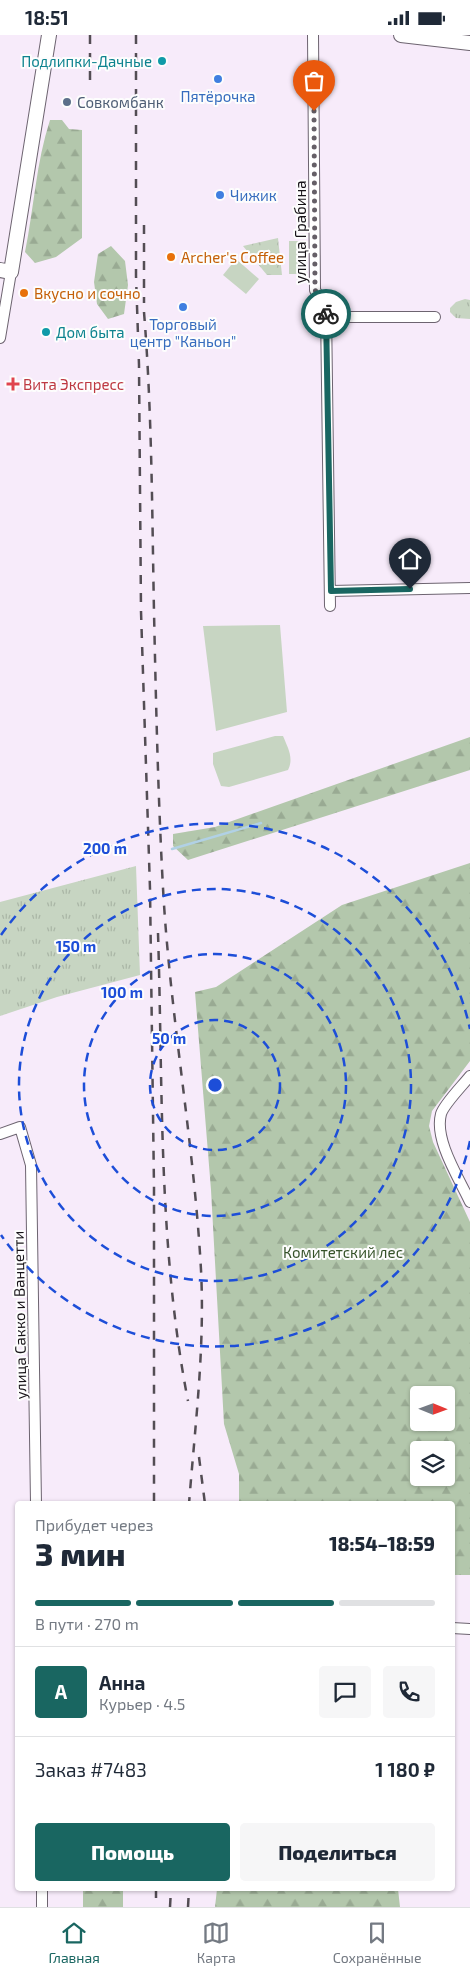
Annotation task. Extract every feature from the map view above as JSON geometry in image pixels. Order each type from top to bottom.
[{"type":"street","points":[[0,338],[5,271],[49,35]]},
{"type":"street","name":"улица Грабина","points":[[313,35],[315,290],[326,310],[330,606]]},
{"type":"street","points":[[401,35],[470,43]]},
{"type":"street","points":[[326,317],[434,317]]},
{"type":"street","points":[[331,591],[470,588]]},
{"type":"street","points":[[470,1076],[442,1112],[440,1131],[449,1158],[470,1202]]},
{"type":"street","name":"улица Сакко и Ванцетти","points":[[0,1134],[20,1127],[32,1165],[36,1501]]},
{"type":"street","points":[[455,1628],[470,1629]]},
{"type":"street","points":[[42,1891],[42,1907]]},
{"type":"green space","points":[[50,120],[62,120],[69,129],[82,130],[82,238],[56,257],[35,263],[25,252],[38,169]]},
{"type":"green space","points":[[278,238],[282,275],[267,275],[243,246]]},
{"type":"green space","points":[[289,241],[298,241],[298,274],[289,274]]},
{"type":"green space","points":[[111,246],[125,261],[128,285],[124,314],[108,319],[97,304],[94,282],[98,254]]},
{"type":"green space","points":[[236,259],[259,279],[246,294],[223,275]]},
{"type":"green space","points":[[465,299],[470,300],[470,319],[456,318],[450,312],[450,308],[456,302]]},
{"type":"green space","points":[[280,625],[287,712],[216,731],[203,626]]},
{"type":"green space","points":[[275,736],[283,736],[288,749],[290,766],[288,770],[229,787],[221,786],[213,764],[213,753]]},
{"type":"green space","points":[[470,737],[470,770],[188,860],[173,846],[173,834],[215,827]]},
{"type":"green space","name":"Комитетский лес","points":[[470,863],[470,1061],[432,1111],[429,1126],[433,1142],[470,1222],[470,1575],[455,1575],[455,1501],[239,1501],[239,1474],[224,1424],[211,1190],[195,992],[216,987],[342,905]]},
{"type":"green space","points":[[136,866],[140,975],[57,997],[0,1016],[0,902]]},
{"type":"green space","points":[[83,1891],[123,1891],[123,1907],[83,1907]]},
{"type":"green space","points":[[217,1891],[398,1891],[400,1907],[215,1907]]},
{"type":"waterway","points":[[172,849],[261,823]]},
{"type":"railway","points":[[90,35],[90,85]]},
{"type":"railway","points":[[136,35],[136,276],[139,365],[141,611],[150,889],[154,1187],[154,1501]]},
{"type":"railway","points":[[144,225],[144,303]]},
{"type":"railway","points":[[144,312],[150,424],[156,715],[163,888],[166,936],[193,1174],[201,1270],[201,1358],[189,1501]]},
{"type":"railway","points":[[158,933],[167,1226],[171,1285],[188,1401]]},
{"type":"railway","points":[[199,1457],[205,1501]]},
{"type":"railway","points":[[156,1891],[156,1907]]},
{"type":"railway","points":[[170,1907],[171,1891]]},
{"type":"railway","points":[[188,1907],[189,1891]]},
{"type":"way so far","points":[[314,111],[315,290],[326,310],[326,314]]},
{"type":"place","name":"Подлипки-Дачные","points":[[162,61]]},
{"type":"place","name":"Пятёрочка","points":[[218,79]]},
{"type":"place","name":"Совкомбанк","points":[[67,102]]},
{"type":"place","name":"Чижик","points":[[220,195]]},
{"type":"place","name":"Archer's Coffee","points":[[171,257]]},
{"type":"place","name":"Вкусно и сочно","points":[[24,293]]},
{"type":"place","name":"Торговый центр \"Каньон\"","points":[[183,307]]},
{"type":"place","name":"Дом быта","points":[[46,332]]},
{"type":"place","name":"Вита Экспресс","points":[[13,384]]},
{"type":"route","points":[[326,314],[331,591],[410,589]]}]
